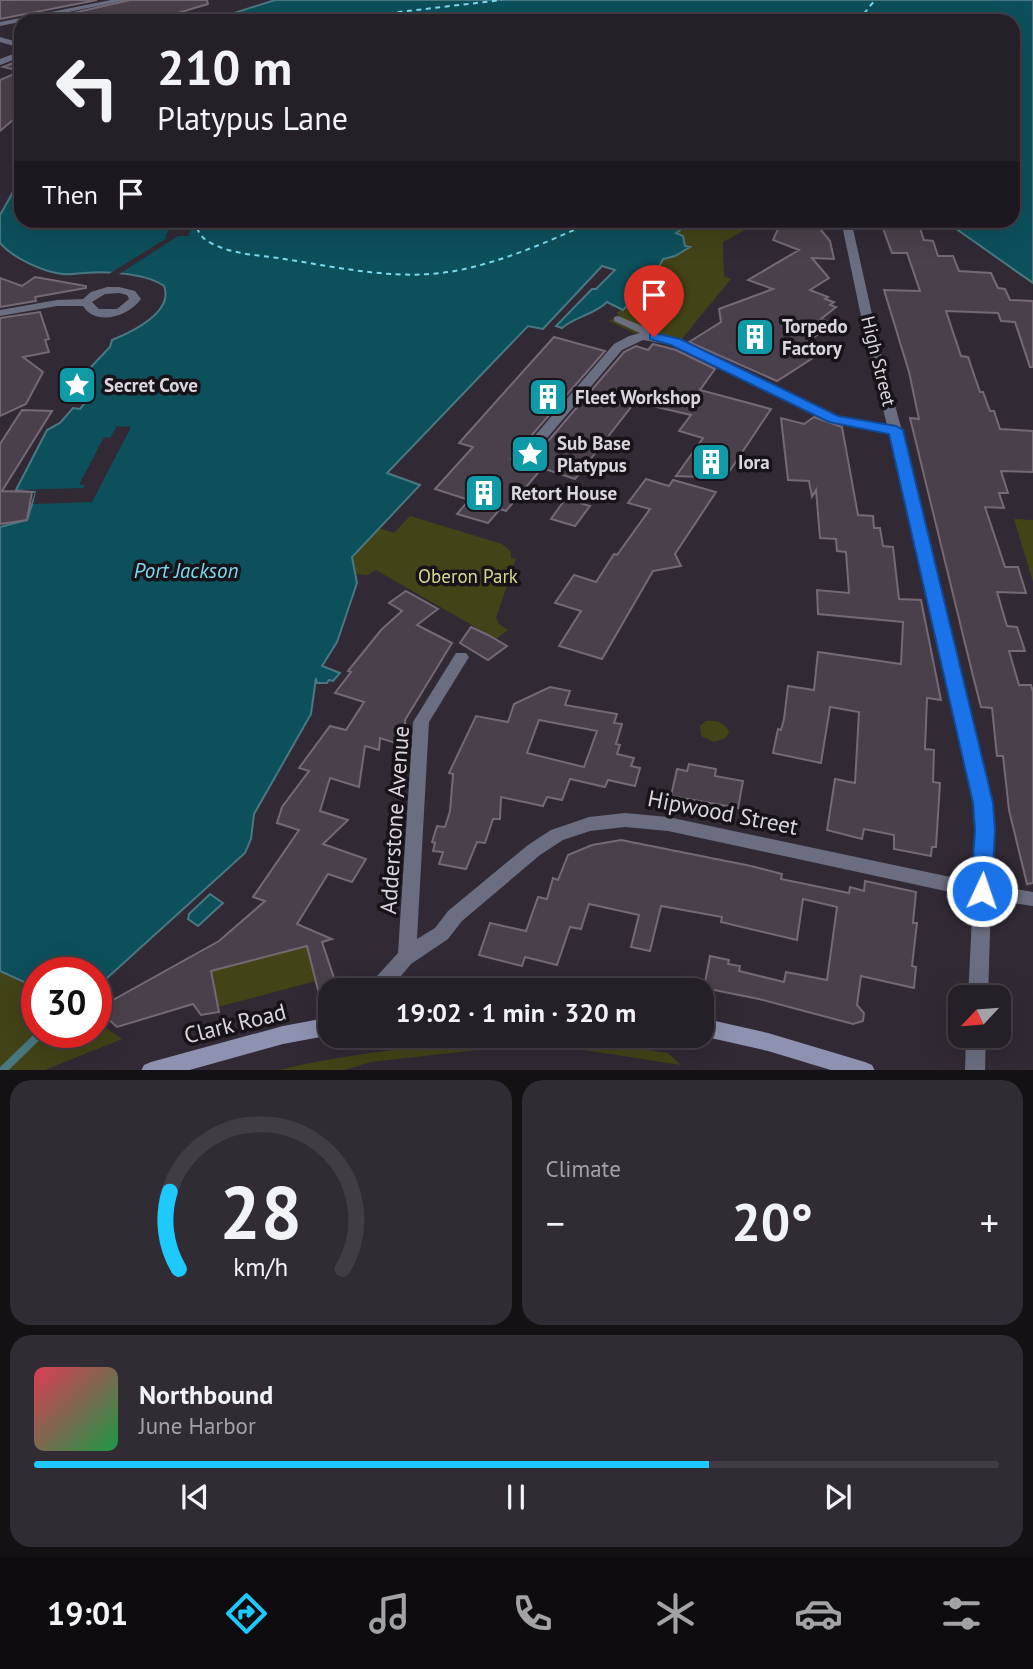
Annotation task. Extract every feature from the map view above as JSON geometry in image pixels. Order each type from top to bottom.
[{"type":"main road","name":"Clark Road","points":[[151,1070],[318,1028]]},
{"type":"main road","points":[[714,1030],[865,1070]]},
{"type":"street","points":[[56,14],[123,0]]},
{"type":"street","name":"High Street","points":[[848,228],[879,371],[896,430],[983,803],[985,830],[978,985]]},
{"type":"street","points":[[0,313],[57,303],[86,302]]},
{"type":"street","points":[[618,318],[643,330],[648,337]]},
{"type":"street","points":[[520,461],[618,347],[634,338],[648,337],[675,342],[834,419],[896,430]]},
{"type":"street","name":"Adderstone Avenue","points":[[407,956],[421,722],[461,657]]},
{"type":"street","name":"Hipwood Street","points":[[388,978],[407,956],[436,937],[453,922],[455,916],[534,850],[557,835],[589,824],[625,820],[668,824],[950,886],[1033,900]]},
{"type":"street","points":[[975,1070],[976,1048]]},
{"type":"green space","points":[[682,228],[749,228],[723,242],[724,276],[731,279],[681,340],[634,333],[609,321],[619,315],[617,313],[653,279],[663,259],[675,256],[685,246],[675,233]]},
{"type":"green space","name":"Oberon Park","points":[[410,516],[502,544],[511,551],[511,558],[516,559],[496,618],[499,624],[508,630],[496,639],[376,570],[368,575],[355,574],[352,557],[379,528],[394,533]]},
{"type":"green space","points":[[1014,519],[1033,520],[1033,582]]},
{"type":"green space","points":[[706,721],[723,724],[729,732],[726,738],[714,742],[701,736],[700,726]]},
{"type":"green space","points":[[307,946],[316,981],[218,1007],[211,971]]},
{"type":"green space","points":[[0,968],[21,978],[21,1048],[100,1048],[45,1070],[0,1070]]},
{"type":"green space","points":[[112,1032],[122,1039],[112,1043]]},
{"type":"green space","points":[[495,1048],[371,1062],[345,1070],[279,1070],[342,1057],[404,1049]]},
{"type":"green space","points":[[571,1048],[633,1048],[668,1053],[681,1065]]},
{"type":"water","points":[[275,0],[1033,0],[1033,283],[955,228],[1020,228],[1020,14],[231,14]]},
{"type":"water","name":"Port Jackson","points":[[14,190],[14,228],[683,228],[676,233],[683,236],[685,246],[690,247],[675,256],[663,259],[653,279],[623,310],[607,302],[562,328],[556,326],[615,270],[602,266],[543,329],[528,326],[387,473],[420,485],[352,557],[357,583],[337,642],[322,666],[340,673],[327,683],[317,683],[316,678],[311,714],[254,814],[251,839],[245,853],[112,974],[112,957],[21,957],[21,981],[0,971],[0,527],[27,520],[36,492],[16,490],[47,430],[60,423],[73,408],[80,409],[89,398],[90,368],[110,347],[112,340],[140,326],[157,312],[163,304],[164,286],[147,278],[114,273],[55,273],[29,263],[0,243],[0,215]]},
{"type":"water","points":[[210,894],[223,903],[198,926],[188,919],[189,914]]},
{"type":"pier","points":[[170,228],[192,228],[188,236],[178,236],[113,278],[104,277],[167,238],[165,237]]},
{"type":"pier","points":[[117,426],[131,427],[92,502],[33,504],[36,491],[16,490],[83,488],[85,485],[79,485],[104,437],[110,438]]},
{"type":"building","points":[[0,0],[97,0],[14,14],[14,16],[0,19]]},
{"type":"building","points":[[130,0],[207,0],[208,4],[174,14],[69,14]]},
{"type":"building","points":[[14,63],[14,69],[3,67]]},
{"type":"building","points":[[14,74],[14,119],[0,131],[0,80]]},
{"type":"building","points":[[778,228],[819,228],[830,241],[834,259],[812,258],[829,278],[810,290],[828,297],[825,299],[834,302],[830,305],[836,307],[821,319],[834,324],[808,341],[827,349],[777,381],[689,342],[721,322],[719,309],[773,289],[748,280],[799,250],[773,240]]},
{"type":"building","points":[[883,228],[920,228],[924,240],[933,241],[938,256],[953,256],[959,271],[991,273],[998,288],[1005,289],[1010,300],[1033,301],[1033,367],[1030,367],[1015,322],[1001,321],[998,313],[946,311],[961,356],[968,357],[980,392],[983,392],[990,411],[994,411],[1000,429],[1033,431],[1033,472],[1001,471],[1008,493],[999,493],[1004,508],[985,507],[1005,567],[1018,567],[1026,593],[997,592],[1007,626],[1017,627],[1025,651],[1009,651],[1019,685],[1031,685],[1033,692],[1033,883],[1027,884],[1009,810],[1003,756],[997,756],[992,708],[981,707],[973,676],[910,418],[919,419],[909,372],[884,290],[920,291],[907,253],[892,253]]},
{"type":"building","points":[[35,277],[86,288],[35,297],[36,301],[0,307],[0,278],[22,286]]},
{"type":"building","points":[[40,312],[49,339],[45,340],[49,352],[23,357],[43,372],[26,404],[0,416],[0,318]]},
{"type":"building","points":[[554,337],[605,351],[511,459],[515,467],[527,466],[624,352],[636,346],[648,350],[653,344],[676,350],[715,369],[700,390],[771,409],[725,478],[676,476],[703,438],[679,431],[691,415],[635,402],[575,479],[542,468],[506,511],[500,509],[488,523],[457,514],[469,500],[435,489],[473,447],[459,443]]},
{"type":"building","points":[[22,410],[52,411],[2,491],[32,492],[27,520],[0,524],[0,444]]},
{"type":"building","points":[[814,417],[842,427],[858,515],[873,516],[874,528],[880,528],[883,546],[893,547],[899,599],[921,600],[941,700],[927,698],[925,749],[934,750],[933,782],[940,783],[936,847],[932,847],[931,856],[894,849],[894,835],[864,829],[862,839],[827,830],[835,779],[855,783],[859,712],[830,707],[821,763],[773,753],[778,729],[781,730],[784,719],[788,686],[814,690],[818,652],[901,664],[903,622],[818,614],[817,590],[849,593],[846,552],[837,551],[836,539],[820,538],[816,490],[812,497],[809,481],[788,480],[781,418],[804,424]]},
{"type":"building","points":[[646,479],[669,486],[673,480],[716,492],[675,554],[681,566],[653,571],[602,659],[559,646],[581,611],[555,603],[574,575],[596,582],[614,554],[617,555],[650,509],[628,503]]},
{"type":"building","points":[[573,488],[592,494],[583,504],[590,506],[575,526],[551,519]]},
{"type":"building","points":[[406,591],[438,609],[417,625],[452,643],[405,720],[405,746],[380,738],[379,750],[365,746],[359,787],[330,778],[320,811],[348,820],[323,844],[366,859],[352,882],[328,874],[297,924],[332,939],[322,942],[334,978],[318,978],[318,990],[307,946],[211,971],[219,1012],[201,1015],[193,1004],[117,1027],[112,1022],[112,1001],[219,941],[265,901],[253,897],[299,830],[277,823],[282,807],[309,771],[299,768],[330,726],[346,730],[364,702],[335,693],[351,672],[348,671],[381,630],[402,611],[389,603]]},
{"type":"building","points":[[471,627],[507,646],[488,660],[460,643]]},
{"type":"building","points":[[550,687],[570,691],[565,705],[617,714],[614,723],[622,724],[616,744],[620,745],[617,754],[634,758],[631,766],[640,768],[635,786],[608,780],[605,787],[570,779],[562,800],[547,797],[543,806],[501,797],[500,819],[493,819],[485,843],[477,842],[466,869],[439,864],[443,852],[433,851],[435,843],[432,842],[437,826],[445,827],[450,811],[453,774],[449,773],[476,716],[508,722],[514,704]],"holes":[[[539,720],[597,731],[584,767],[527,753]]]},
{"type":"building","points":[[689,764],[716,769],[715,776],[743,781],[738,808],[671,796],[677,769],[687,771]]},
{"type":"building","points":[[621,840],[751,866],[782,874],[781,879],[849,893],[850,887],[864,891],[865,881],[916,892],[913,923],[917,923],[912,966],[916,967],[914,988],[861,976],[857,1005],[864,1013],[863,1021],[853,1024],[714,990],[714,978],[706,978],[710,956],[729,960],[728,964],[740,966],[739,971],[784,982],[786,972],[827,980],[837,907],[803,899],[797,940],[721,922],[722,917],[661,906],[650,951],[631,947],[639,915],[589,904],[581,929],[570,927],[557,965],[525,957],[522,966],[479,955],[490,923],[526,931],[538,897],[547,899],[553,878],[558,880],[568,855],[592,845]]},
{"type":"waterway","points":[[3,1070],[26,1048]]},
{"type":"ferry route","points":[[382,14],[502,0]]},
{"type":"ferry route","points":[[864,14],[875,0]]},
{"type":"ferry route","points":[[197,228],[211,243],[228,250],[350,270],[416,275],[460,270],[495,261],[578,228]]},
{"type":"place","name":"Torpedo Factory","points":[[755,337]]},
{"type":"place","name":"Secret Cove","points":[[77,385]]},
{"type":"place","name":"Fleet Workshop","points":[[548,397]]},
{"type":"place","name":"Sub Base Platypus","points":[[530,454]]},
{"type":"place","name":"Iora","points":[[711,462]]},
{"type":"place","name":"Retort House","points":[[484,493]]},
{"type":"route","points":[[654,337],[675,342],[834,419],[854,425],[896,430],[983,803],[985,830],[982,891]]}]
